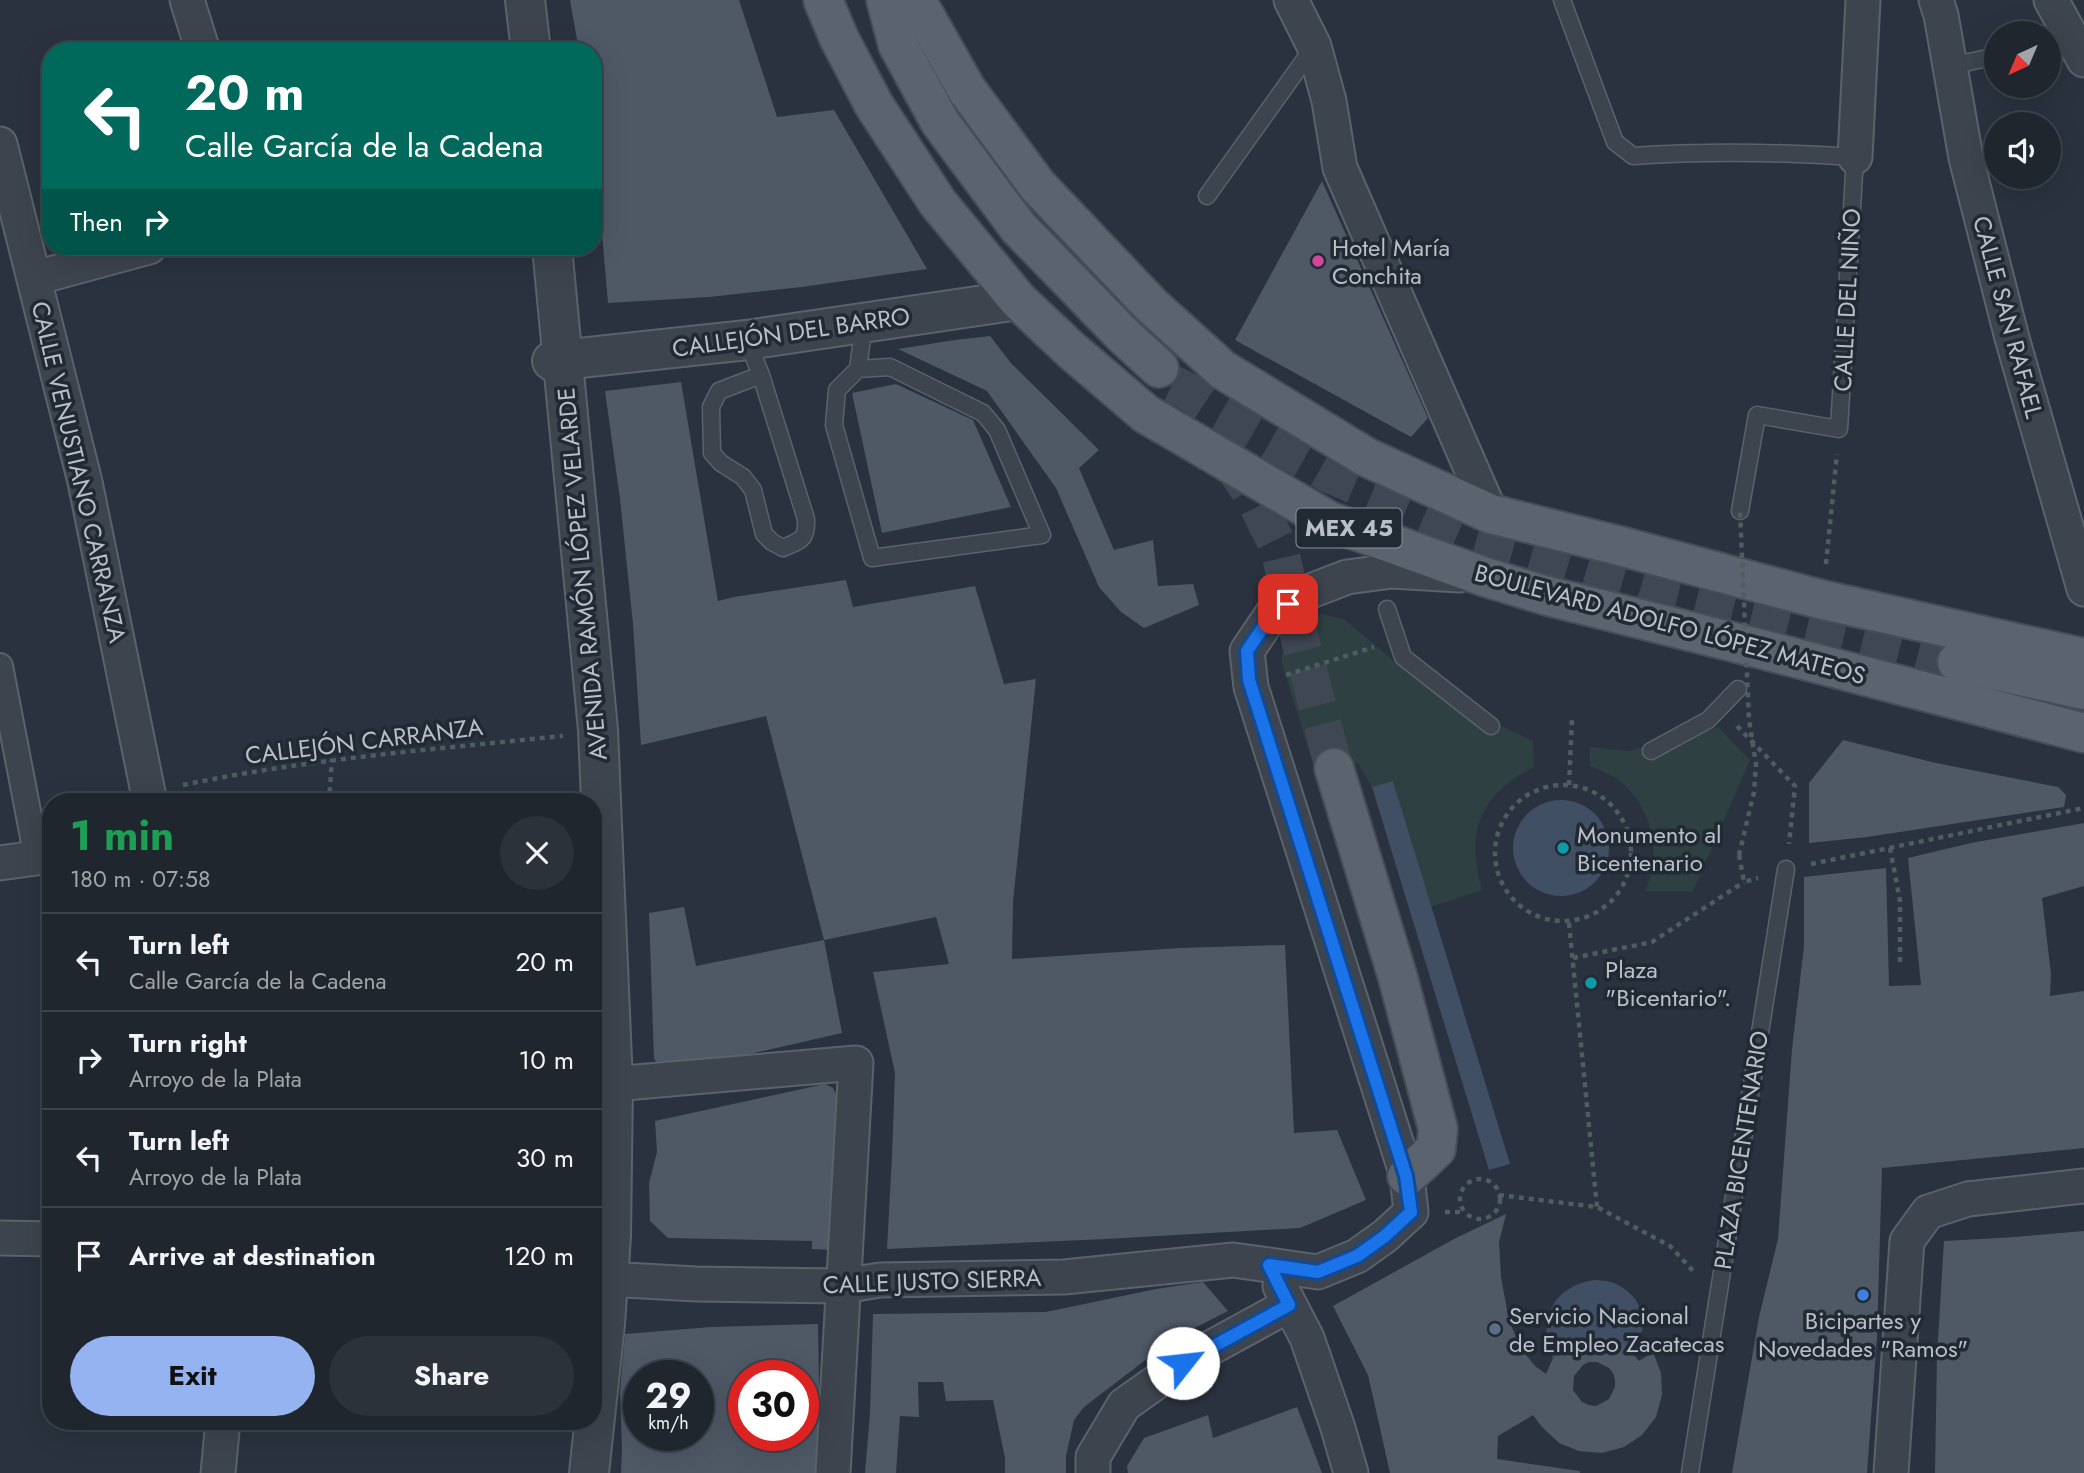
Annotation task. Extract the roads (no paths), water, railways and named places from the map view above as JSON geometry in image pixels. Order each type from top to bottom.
[{"type":"main road","name":"BOULEVARD ADOLFO LÓPEZ MATEOS","points":[[823,0],[839,38],[874,105],[938,203],[1018,300],[1146,414],[1329,521],[1485,577],[1544,595],[2084,733]]},
{"type":"main road","points":[[886,0],[898,45],[940,122],[1018,228],[1159,368]]},
{"type":"main road","name":"MEX 45","points":[[916,0],[967,90],[1037,185],[1151,305],[1223,370],[1366,457],[1491,514],[1823,600],[2084,658]]},
{"type":"main road","points":[[1956,662],[2084,691]]},
{"type":"main road","points":[[1334,768],[1398,978],[1438,1129],[1436,1149],[1406,1176]]},
{"type":"street","points":[[187,0],[200,42]]},
{"type":"street","points":[[513,0],[518,42]]},
{"type":"street","points":[[525,0],[530,42]]},
{"type":"street","points":[[1291,0],[1314,46],[1329,101],[1340,168],[1491,514]]},
{"type":"street","name":"CALLE DEL NIÑO","points":[[1855,157],[1863,0]]},
{"type":"street","name":"CALLE SAN RAFAEL","points":[[1936,0],[1941,15],[1966,158],[2012,338],[2084,589]]},
{"type":"street","points":[[2051,0],[2067,44]]},
{"type":"street","name":"CALLE VENUSTIANO CARRANZA","points":[[0,144],[85,482],[148,793]]},
{"type":"street","points":[[35,278],[116,256]]},
{"type":"street","name":"AVENIDA RAMÓN LÓPEZ VELARDE","points":[[540,256],[557,360],[598,730],[601,793]]},
{"type":"street","name":"AVENIDA RAMÓN LÓPEZ VELARDE","points":[[552,256],[557,360],[588,793]]},
{"type":"street","name":"CALLEJÓN DEL BARRO","points":[[557,360],[747,340],[1018,300]]},
{"type":"street","points":[[1406,1176],[1251,687],[1247,651],[1272,614],[1303,594],[1347,577],[1392,571],[1485,577]]},
{"type":"street","points":[[0,666],[42,848]]},
{"type":"street","name":"AVENIDA RAMÓN LÓPEZ VELARDE","points":[[602,824],[613,1084],[611,1237],[602,1272]]},
{"type":"street","points":[[0,863],[42,857]]},
{"type":"street","points":[[613,1084],[856,1063],[833,1473]]},
{"type":"street","name":"CALLE JUSTO SIERRA","points":[[602,1283],[843,1286],[880,1280],[1064,1277],[1233,1260],[1318,1272],[1357,1256],[1385,1236],[1411,1212],[1406,1176]]},
{"type":"street","points":[[1891,1473],[1907,1241],[1928,1212],[1968,1199],[2084,1186]]},
{"type":"street","points":[[0,1238],[42,1239]]},
{"type":"street","points":[[1269,1265],[1307,1338],[1351,1473]]},
{"type":"street","points":[[602,1304],[605,1324],[602,1354]]},
{"type":"street","points":[[1093,1473],[1093,1457],[1124,1405],[1183,1363],[1289,1305]]},
{"type":"street","points":[[218,1473],[222,1430]]},
{"type":"street","points":[[590,1473],[594,1430]]},
{"type":"lane","points":[[1562,0],[1615,142],[1633,156],[1685,152],[1795,153],[1855,157]]},
{"type":"lane","points":[[1207,196],[1314,46]]},
{"type":"lane","points":[[1950,66],[1984,59]]},
{"type":"lane","name":"CALLE DEL NIÑO","points":[[1740,511],[1758,415],[1839,429],[1855,157]]},
{"type":"lane","points":[[858,369],[890,368],[983,413],[997,430],[1042,535],[872,558],[834,425],[837,390],[858,369],[864,323]]},
{"type":"lane","points":[[747,340],[761,375],[806,519],[807,531],[802,540],[783,548],[764,534],[753,490],[743,477],[720,463],[712,453],[710,407],[719,391],[761,375]]},
{"type":"lane","points":[[1387,609],[1403,657],[1492,726]]},
{"type":"lane","points":[[1651,751],[1708,720],[1738,689]]},
{"type":"lane","name":"PLAZA BICENTENARIO","points":[[1690,1473],[1786,869]]},
{"type":"water","points":[[1393,781],[1510,1164],[1489,1170],[1372,787]]},
{"type":"water","points":[[1561,800],[1579,803],[1595,814],[1606,830],[1609,848],[1606,866],[1595,882],[1579,893],[1561,896],[1543,893],[1527,882],[1516,866],[1513,848],[1516,830],[1527,814],[1543,803]]},
{"type":"water","points":[[1594,1280],[1619,1285],[1633,1296],[1643,1319],[1639,1338],[1629,1349],[1608,1339],[1580,1339],[1570,1343],[1553,1358],[1546,1331],[1552,1307],[1568,1290]]},
{"type":"tunnel","points":[[1172,384],[1329,474],[1464,531],[1671,591],[1957,662]]},
{"type":"tunnel","points":[[1228,458],[1252,494],[1279,548],[1334,768]]},
{"type":"place","name":"Hotel María Conchita","points":[[1318,261]]},
{"type":"place","name":"Monumento al Bicentenario","points":[[1563,848]]},
{"type":"place","name":"Plaza \"Bicentario\".","points":[[1591,983]]},
{"type":"place","name":"Bicipartes y Novedades \"Ramos\"","points":[[1863,1295]]},
{"type":"place","name":"Servicio Nacional de Empleo Zacatecas","points":[[1495,1329]]}]
